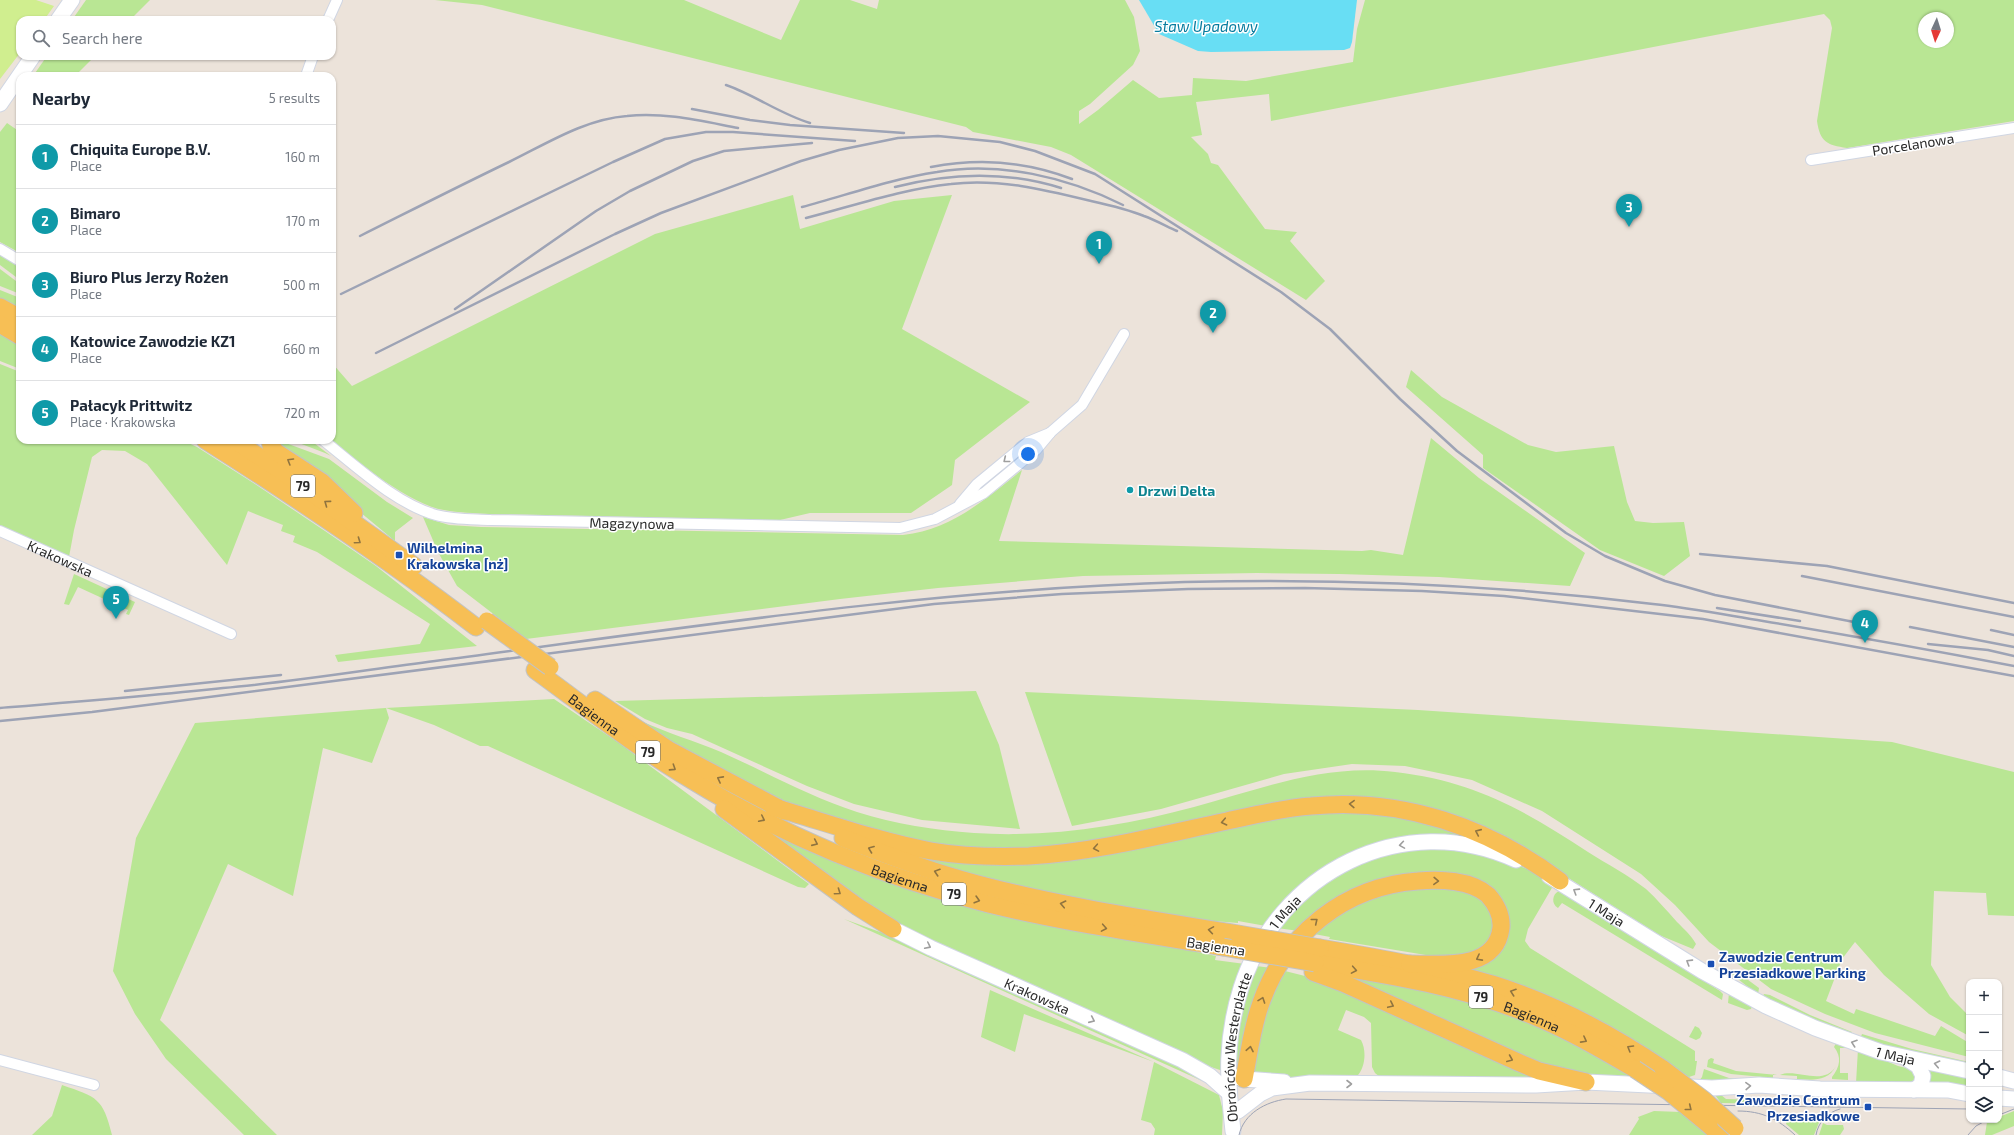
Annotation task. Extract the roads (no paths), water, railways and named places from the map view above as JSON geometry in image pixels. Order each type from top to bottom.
[{"type":"main road","points":[[0,307],[16,316]]},
{"type":"main road","points":[[0,324],[16,334]]},
{"type":"main road","name":"Bagienna","points":[[211,444],[326,518],[430,592],[482,624]]},
{"type":"main road","name":"Bagienna","points":[[240,444],[283,472],[370,534],[545,673],[570,696],[638,745],[691,780],[763,819],[885,872],[950,893],[1018,911],[1077,923],[1223,947],[1263,948],[1316,961],[1433,984],[1505,1005],[1566,1031],[1635,1069],[1727,1131]]},
{"type":"main road","points":[[271,444],[276,452],[322,482],[341,499],[356,515],[370,534]]},
{"type":"main road","name":"Bagienna","points":[[545,673],[566,679],[669,750],[773,807],[907,863],[988,887],[1071,906],[1238,934],[1316,961],[1410,964],[1478,980],[1542,1002],[1584,1022],[1663,1069],[1704,1100],[1727,1131]]},
{"type":"main road","points":[[691,780],[708,797],[823,882],[893,929]]},
{"type":"main road","points":[[773,807],[865,834],[932,851],[996,856],[1027,856],[1069,852],[1117,844],[1269,812],[1311,806],[1374,805],[1425,814],[1468,828],[1534,862],[1560,881]]},
{"type":"main road","points":[[1244,1079],[1260,1003],[1269,982],[1294,944],[1310,926],[1325,914],[1345,901],[1374,889],[1412,881],[1449,881],[1470,886],[1488,895],[1500,914],[1501,927],[1496,942],[1486,954],[1475,961],[1465,963],[1410,964]]},
{"type":"main road","points":[[1316,961],[1343,983],[1520,1063],[1545,1072],[1586,1082]]},
{"type":"street","points":[[61,16],[72,0]]},
{"type":"street","points":[[330,16],[337,0]]},
{"type":"street","points":[[22,72],[30,60]]},
{"type":"street","points":[[307,72],[312,60]]},
{"type":"street","points":[[0,104],[16,81]]},
{"type":"street","name":"Porcelanowa","points":[[1811,160],[2014,128]]},
{"type":"street","points":[[0,250],[16,258]]},
{"type":"street","name":"Magazynowa","points":[[329,444],[404,500],[434,515],[454,519],[900,528],[935,519],[958,505],[977,484],[1028,442],[1051,432],[1070,416],[1082,405],[1124,334]]},
{"type":"street","name":"Krakowska","points":[[0,531],[231,634]]},
{"type":"street","name":"1 Maja","points":[[1263,948],[1286,908],[1317,880],[1357,858],[1394,846],[1427,842],[1469,845],[1499,852],[1560,881],[1702,971],[1766,1006],[1842,1038],[1881,1052],[1966,1070]]},
{"type":"street","name":"Krakowska","points":[[893,929],[932,948],[1182,1060],[1210,1076],[1228,1093]]},
{"type":"street","name":"Obrońców Westerplatte","points":[[1232,1133],[1227,1074],[1229,1047],[1236,1009],[1249,968],[1263,948]]},
{"type":"street","points":[[1905,1057],[1918,1066],[1923,1076],[1921,1085],[1914,1090]]},
{"type":"street","points":[[0,1060],[94,1085]]},
{"type":"street","name":"Krakowska","points":[[1182,1060],[1244,1079],[1310,1083]]},
{"type":"street","points":[[2002,1078],[2014,1081]]},
{"type":"street","name":"Obrońców Westerplatte","points":[[1232,1133],[1244,1079]]},
{"type":"street","points":[[1238,1111],[1260,1094],[1272,1088],[1310,1083],[1536,1085],[1586,1082],[1712,1088],[1759,1085],[1820,1089],[1948,1090],[1966,1093]]},
{"type":"street","points":[[2002,1098],[2014,1099]]},
{"type":"water","name":"Staw Upadowy","points":[[1139,0],[1357,0],[1350,48],[1344,50],[1211,52],[1198,51],[1159,34]]},
{"type":"tram line","points":[[1239,1135],[1246,1121],[1257,1110],[1271,1103],[1286,1099],[1966,1109]]},
{"type":"tram line","points":[[1816,1135],[1817,1130],[1824,1118],[1831,1112],[1840,1109]]},
{"type":"tram line","points":[[2002,1114],[2014,1109]]},
{"type":"tram line","points":[[1738,1111],[1762,1114],[1776,1120],[1795,1135]]},
{"type":"tram line","points":[[1968,1135],[1976,1126],[1982,1123]]},
{"type":"railway","points":[[726,85],[788,115],[810,123]]},
{"type":"railway","points":[[692,109],[750,120],[790,125],[904,133]]},
{"type":"railway","points":[[360,236],[566,133],[596,122],[627,116],[655,115],[697,120],[738,128]]},
{"type":"railway","points":[[341,294],[613,162],[665,139],[706,132],[733,132],[855,141]]},
{"type":"railway","points":[[376,353],[615,234],[661,213],[801,161],[839,150],[898,138],[938,136],[1000,142],[1035,151],[1095,174],[1281,292],[1330,329],[1400,399],[1457,451],[1566,533],[1605,556],[1665,581],[1715,595],[1854,622]]},
{"type":"railway","points":[[455,309],[596,211],[630,191],[693,161],[724,151],[812,143]]},
{"type":"railway","points":[[931,167],[949,164],[985,162],[1002,163],[1037,168],[1072,179]]},
{"type":"railway","points":[[802,207],[886,183],[920,175],[960,169],[1008,170],[1056,179],[1079,186],[1123,205]]},
{"type":"railway","points":[[895,187],[936,179],[978,176],[1020,179],[1061,188]]},
{"type":"railway","points":[[806,218],[878,198],[933,186],[986,183],[1039,189],[1125,209],[1152,219],[1177,231]]},
{"type":"railway","points":[[1700,554],[1827,566],[2014,603]]},
{"type":"railway","points":[[1802,576],[2014,617]]},
{"type":"railway","points":[[0,708],[276,683],[716,623],[903,601],[1091,586],[1185,582],[1302,581],[1419,584],[1595,597],[1708,612],[1857,637],[2014,666]]},
{"type":"railway","points":[[0,721],[92,712],[934,604],[1062,594],[1188,589],[1305,588],[1422,591],[1504,596],[1703,619],[2014,676]]},
{"type":"railway","points":[[1717,608],[1800,621]]},
{"type":"railway","points":[[1910,627],[2014,647]]},
{"type":"railway","points":[[1991,630],[2014,635]]},
{"type":"railway","points":[[1928,644],[1988,650],[2014,656]]},
{"type":"railway","points":[[125,691],[281,675]]},
{"type":"place","name":"Biuro Plus Jerzy Rożen","points":[[1629,227]]},
{"type":"place","name":"Chiquita Europe B.V.","points":[[1099,264]]},
{"type":"place","name":"Bimaro","points":[[1213,333]]},
{"type":"place","name":"Drzwi Delta","points":[[1130,490]]},
{"type":"place","name":"Wilhelmina Krakowska [nż]","points":[[399,555]]},
{"type":"place","name":"Pałacyk Prittwitz","points":[[116,619]]},
{"type":"place","name":"Katowice Zawodzie KZ1","points":[[1865,643]]},
{"type":"place","name":"Zawodzie Centrum Przesiadkowe Parking","points":[[1711,964]]},
{"type":"place","name":"Zawodzie Centrum Przesiadkowe","points":[[1868,1107]]}]
